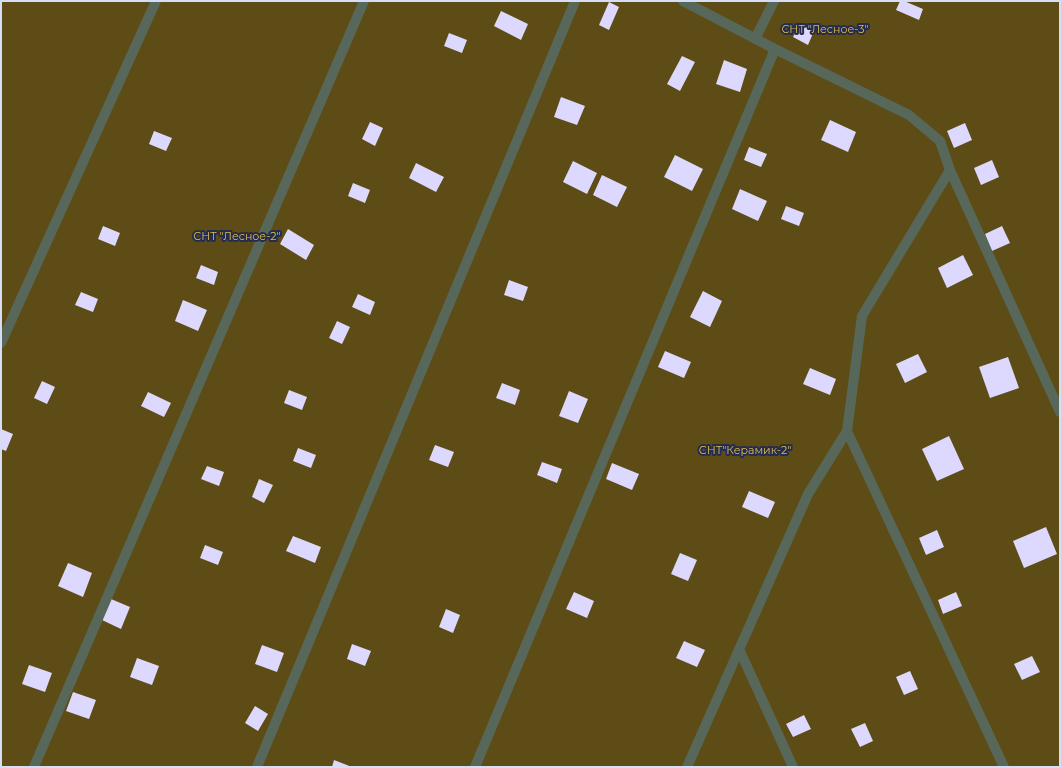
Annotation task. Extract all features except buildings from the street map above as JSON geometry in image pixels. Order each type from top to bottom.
[{"type":"street","points":[[1,343],[156,1]]},
{"type":"street","points":[[34,767],[364,1]]},
{"type":"street","points":[[257,767],[575,1]]},
{"type":"street","points":[[683,1],[775,49],[909,115],[940,141],[950,170],[1060,412]]},
{"type":"street","points":[[756,38],[774,1]]},
{"type":"street","points":[[475,767],[775,49]]},
{"type":"street","points":[[687,767],[808,494],[847,431],[862,316],[950,170]]},
{"type":"street","points":[[847,431],[1004,767]]},
{"type":"street","points":[[739,649],[793,767]]},
{"type":"green space","points":[[1,1],[1060,1],[1060,767],[1,767]]},
{"type":"park label","name":"СНТ \"Лесное-3\"","points":[[825,30]]},
{"type":"park label","name":"СНТ \"Лесное-2\"","points":[[237,237]]},
{"type":"park label","name":"СНТ\"Керамик-2\"","points":[[745,451]]}]
